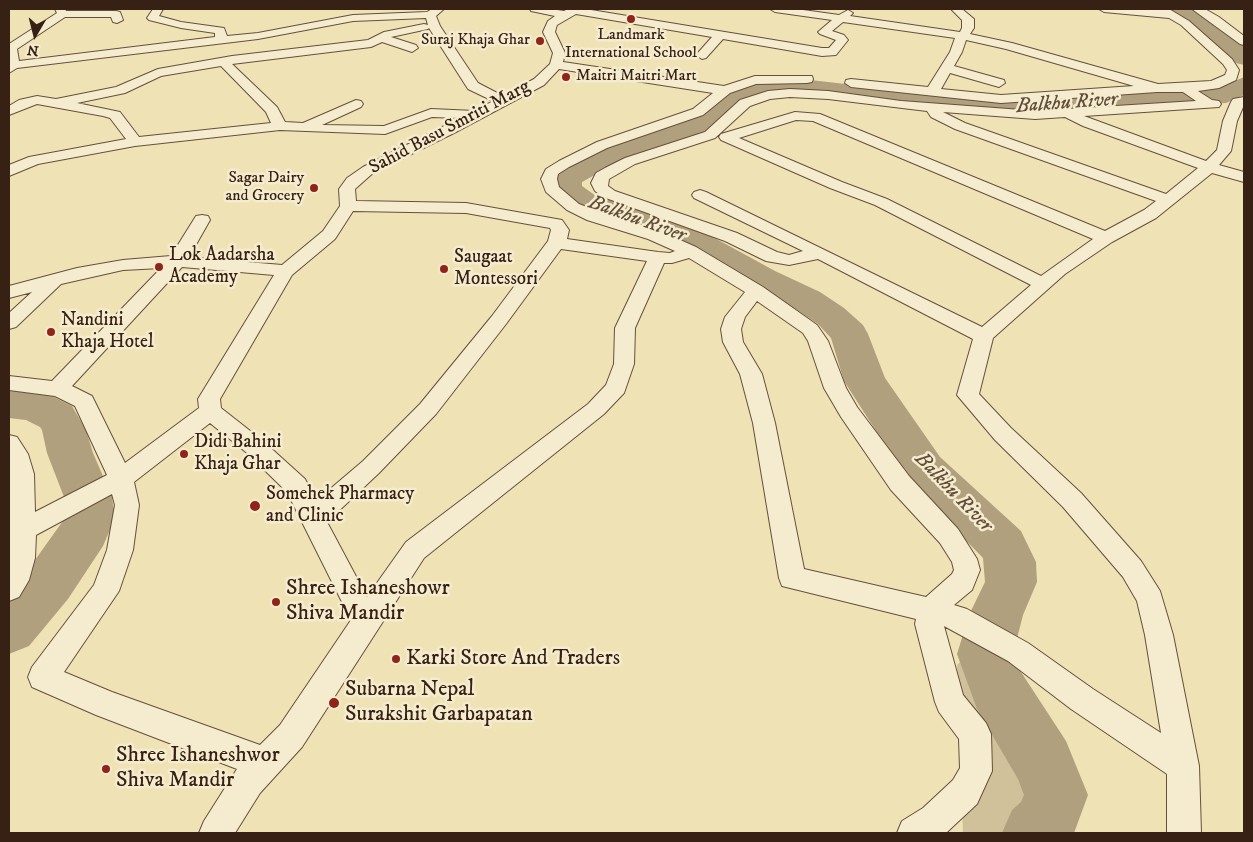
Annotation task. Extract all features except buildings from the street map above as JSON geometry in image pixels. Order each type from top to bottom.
[{"type":"street","points":[[158,9],[153,18],[181,25],[220,30],[222,40]]},
{"type":"street","points":[[535,9],[571,11],[828,53],[832,52],[842,40],[840,37],[824,32],[854,9]]},
{"type":"street","points":[[775,9],[963,36],[1008,46],[1157,88]]},
{"type":"street","points":[[932,92],[968,28],[968,19],[956,9]]},
{"type":"street","points":[[838,82],[1018,99],[1157,88],[1189,90],[1214,85],[1231,77],[1233,70],[1228,62],[1168,12],[1104,9]]},
{"type":"street","points":[[1197,9],[1214,19],[1244,42]]},
{"type":"street","points":[[571,11],[552,23],[550,28],[549,32],[559,53],[556,65],[689,87],[724,90]]},
{"type":"street","points":[[117,20],[116,14],[62,12],[11,48],[11,67],[163,46],[258,36],[353,18],[434,17]]},
{"type":"street","points":[[54,104],[120,90],[158,73],[224,62],[371,43],[434,17]]},
{"type":"street","points":[[434,17],[473,86],[503,101]]},
{"type":"street","points":[[702,55],[720,35]]},
{"type":"street","points":[[382,38],[412,48]]},
{"type":"street","points":[[158,73],[162,63],[163,46]]},
{"type":"street","points":[[224,62],[272,110],[280,126]]},
{"type":"street","name":"Sahid Basu Smriti Marg","points":[[210,411],[209,399],[274,288],[286,271],[329,235],[348,206],[346,189],[368,170],[479,115],[539,82],[556,65]]},
{"type":"street","points":[[946,68],[999,83]]},
{"type":"street","points":[[820,80],[755,80],[724,90],[698,112],[602,145],[551,172],[549,179],[552,189],[573,207],[593,216],[654,235],[690,251],[756,290],[810,329],[818,341],[835,388],[849,412],[900,483],[949,536],[964,559],[967,570],[962,582],[943,597],[944,614]]},
{"type":"street","points":[[1189,90],[1207,103]]},
{"type":"street","points":[[718,136],[745,103],[768,95],[790,93],[828,95],[933,108],[1035,115],[1241,102]]},
{"type":"street","points":[[9,111],[31,100],[115,115],[135,142]]},
{"type":"street","points":[[1184,833],[1183,766],[1159,635],[1150,599],[1132,569],[1078,507],[1003,434],[968,395],[984,336],[1059,270],[1106,238],[1150,214],[1209,167],[1224,151],[1230,121],[1241,102]]},
{"type":"street","points":[[304,127],[356,104]]},
{"type":"street","points":[[933,108],[936,114],[960,126],[1168,200]]},
{"type":"street","points":[[9,171],[34,160],[135,142],[280,126],[385,130],[431,113],[479,115]]},
{"type":"street","points":[[1066,113],[1088,123],[1209,167],[1244,177]]},
{"type":"street","points":[[820,253],[789,260],[772,258],[732,237],[609,194],[599,184],[602,176],[630,161],[795,116],[815,117],[1106,238]]},
{"type":"street","points":[[718,136],[881,202],[1043,284]]},
{"type":"street","points":[[9,157],[34,160]]},
{"type":"street","points":[[700,194],[984,336]]},
{"type":"street","points":[[314,519],[371,468],[428,409],[499,320],[556,243],[560,230],[556,224],[466,208],[348,206]]},
{"type":"street","points":[[57,389],[177,261],[202,220]]},
{"type":"street","points":[[556,243],[672,258],[690,251]]},
{"type":"street","points":[[216,833],[248,781],[291,736],[415,550],[596,409],[616,388],[624,364],[624,328],[658,257]]},
{"type":"street","points":[[9,292],[123,265],[177,261],[286,271]]},
{"type":"street","points":[[9,323],[56,280]]},
{"type":"street","points":[[756,290],[745,302],[735,318],[731,330],[733,342],[751,374],[764,422],[792,578],[944,614],[1018,652],[1082,700],[1183,766]]},
{"type":"street","points":[[9,384],[57,389],[75,395],[84,401],[110,484],[128,505],[120,550],[105,591],[43,677],[107,704],[264,763]]},
{"type":"street","points":[[31,526],[110,484],[210,411],[255,446],[296,486],[366,621]]},
{"type":"street","points":[[9,443],[16,454],[22,474],[31,526],[15,580],[9,589]]},
{"type":"street","points":[[914,833],[935,820],[965,792],[976,771],[975,734],[950,702],[929,624],[944,614]]},
{"type":"shaded area","points":[[994,627],[1039,833],[963,833],[957,665]]},
{"type":"waterway","name":"Balkhu River","points":[[1177,9],[1210,27],[1244,58]]},
{"type":"waterway","name":"Balkhu River","points":[[1035,833],[1044,825],[1056,795],[1044,763],[998,689],[985,654],[996,615],[1011,582],[1010,562],[1003,546],[924,469],[865,381],[849,334],[831,316],[807,300],[762,279],[677,231],[585,203],[567,190],[566,178],[612,154],[691,128],[709,116],[732,93],[765,87],[801,87],[979,107],[1025,109],[1108,100],[1226,95],[1244,85]]},
{"type":"waterway","name":"Balkhu River","points":[[9,403],[35,406],[57,417],[64,430],[70,453],[88,497],[90,518],[85,532],[49,583],[9,629]]},
{"type":"place","name":"Landmark International School","points":[[631,19]]},
{"type":"place","name":"Suraj Khaja Ghar","points":[[540,41]]},
{"type":"place","name":"Maitri Maitri Mart","points":[[566,77]]},
{"type":"place","name":"Sagar Dairy and Grocery","points":[[314,188]]},
{"type":"place","name":"Lok Aadarsha Academy","points":[[159,267]]},
{"type":"place","name":"Saugaat Montessori","points":[[444,269]]},
{"type":"place","name":"Nandini Khaja Hotel","points":[[51,332]]},
{"type":"place","name":"Didi Bahini Khaja Ghar","points":[[184,454]]},
{"type":"place","name":"Somehek Pharmacy and Clinic","points":[[255,506]]},
{"type":"place","name":"Shree Ishaneshowr Shiva Mandir","points":[[276,602]]},
{"type":"place","name":"Karki Store And Traders","points":[[396,659]]},
{"type":"place","name":"Subarna Nepal Surakshit Garbapatan","points":[[334,703]]},
{"type":"place","name":"Shree Ishaneshwor Shiva Mandir","points":[[106,769]]}]
